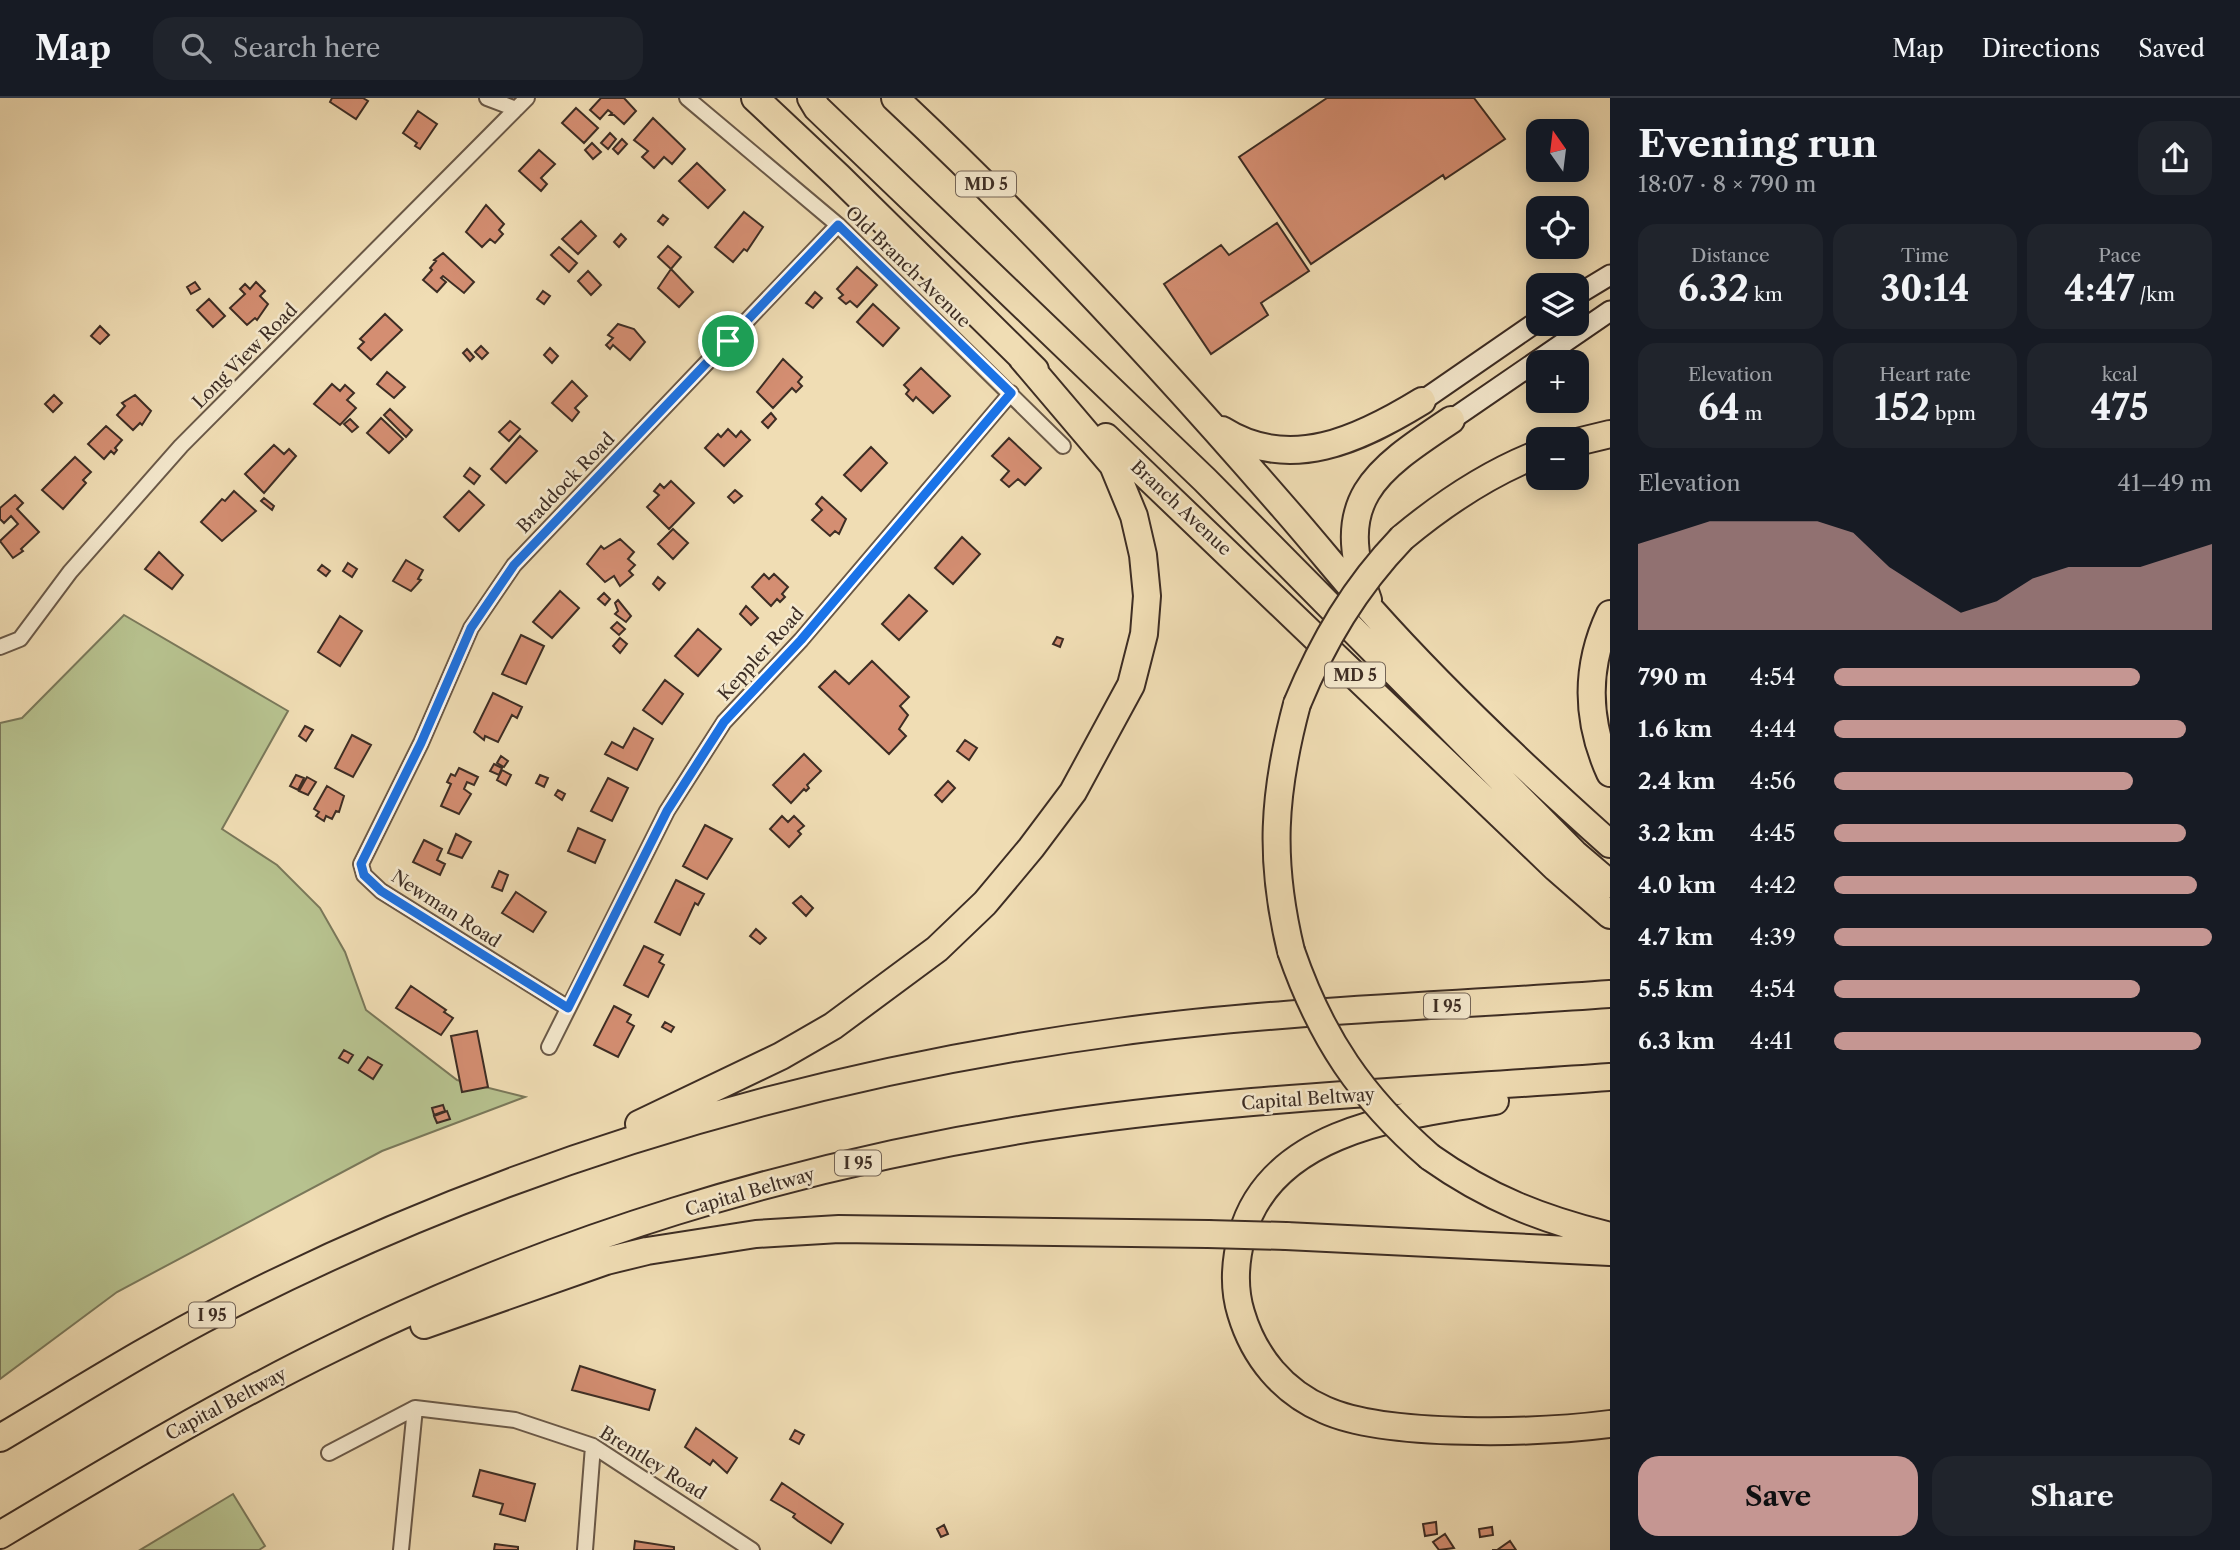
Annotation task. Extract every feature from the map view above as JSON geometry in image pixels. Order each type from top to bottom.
[{"type":"highway","name":"Branch Avenue","points":[[755,98],[1022,358],[1480,795],[1610,915]]},
{"type":"highway","points":[[811,98],[817,108],[1205,481],[1574,853],[1610,884]]},
{"type":"highway","name":"MD 5","points":[[895,98],[987,185],[1203,418],[1372,611],[1515,757],[1610,844]]},
{"type":"highway","points":[[434,1211],[696,1098],[833,1026],[937,949],[985,903],[1073,792],[1131,685],[1144,634],[1147,596],[1143,555],[1134,516],[1113,465],[1022,358]]},
{"type":"highway","points":[[1203,418],[1233,437],[1261,449],[1290,452],[1335,444],[1390,421],[1422,401]]},
{"type":"highway","points":[[1372,611],[1358,573],[1354,541],[1356,511],[1371,484],[1396,457],[1451,420]]},
{"type":"highway","points":[[1589,439],[1610,434]]},
{"type":"highway","points":[[1526,459],[1471,487],[1402,538],[1371,571],[1341,614],[1316,659],[1297,704],[1282,760],[1276,814],[1275,860],[1281,909],[1291,951],[1305,991],[1345,1066],[1380,1110],[1430,1157],[1470,1185],[1515,1208],[1610,1236]]},
{"type":"highway","points":[[1610,614],[1591,665],[1590,694],[1599,743],[1610,773]]},
{"type":"highway","points":[[1480,795],[1551,873],[1610,930]]},
{"type":"highway","name":"I 95","points":[[0,1438],[217,1311],[434,1211],[593,1152],[807,1090],[906,1068],[1121,1032],[1608,987]]},
{"type":"highway","name":"Capital Beltway","points":[[0,1535],[156,1442],[339,1345],[516,1268],[621,1230],[828,1170],[922,1148],[1031,1128],[1132,1115],[1610,1077]]},
{"type":"highway","points":[[1610,1083],[1382,1121],[1331,1140],[1282,1172],[1260,1196],[1246,1220],[1238,1252],[1236,1279],[1244,1325],[1268,1368],[1285,1387],[1325,1410],[1349,1418],[1396,1425],[1462,1430],[1531,1430],[1610,1424]]},
{"type":"highway","points":[[156,1442],[344,1356],[523,1288],[647,1251],[756,1234],[839,1229],[1208,1234],[1610,1252]]},
{"type":"main road","points":[[1589,288],[1610,275]]},
{"type":"main road","points":[[1451,420],[1610,311]]},
{"type":"main road","points":[[1422,401],[1526,329]]},
{"type":"street","points":[[486,98],[516,109]]},
{"type":"street","name":"Long View Road","points":[[0,647],[20,639],[70,572],[181,446],[527,98]]},
{"type":"street","name":"Old Branch Avenue","points":[[687,98],[838,225],[1063,446]]},
{"type":"street","name":"Braddock Road","points":[[387,814],[471,628],[514,565],[838,225]]},
{"type":"street","name":"Keppler Road","points":[[549,1047],[667,811],[724,722],[801,640],[1011,393]]},
{"type":"street","name":"Newman Road","points":[[387,814],[361,864],[364,875],[381,891],[568,1008]]},
{"type":"street","points":[[329,1453],[415,1408]]},
{"type":"street","points":[[401,1550],[415,1408]]},
{"type":"street","name":"Brentley Road","points":[[415,1408],[515,1420],[593,1446],[752,1550]]},
{"type":"street","points":[[585,1550],[593,1446]]},
{"type":"green space","points":[[124,615],[288,711],[222,829],[277,865],[320,908],[345,952],[366,1010],[457,1080],[525,1097],[382,1151],[117,1292],[0,1379],[0,723],[22,718]]},
{"type":"green space","points":[[233,1494],[265,1546],[259,1550],[140,1550]]},
{"type":"building","points":[[332,98],[363,98],[368,101],[356,119],[330,102]]},
{"type":"building","points":[[601,98],[624,98],[636,111],[624,124],[614,115],[610,115],[612,113],[608,110],[600,119],[590,110]]},
{"type":"building","points":[[1327,98],[1474,98],[1505,139],[1445,179],[1443,175],[1311,264],[1239,157]]},
{"type":"building","points":[[576,108],[598,128],[584,143],[562,123]]},
{"type":"building","points":[[418,111],[437,124],[420,149],[415,146],[417,143],[403,133]]},
{"type":"building","points":[[653,118],[685,149],[672,164],[664,157],[654,168],[642,157],[648,151],[634,140]]},
{"type":"building","points":[[610,133],[616,139],[608,149],[601,143]]},
{"type":"building","points":[[622,139],[627,144],[618,154],[613,149]]},
{"type":"building","points":[[592,143],[601,152],[593,159],[585,150]]},
{"type":"building","points":[[539,150],[555,164],[541,178],[547,184],[541,191],[519,171]]},
{"type":"building","points":[[697,163],[725,190],[708,208],[679,181]]},
{"type":"building","points":[[486,205],[504,224],[499,230],[503,234],[495,243],[490,239],[482,247],[466,232]]},
{"type":"building","points":[[744,212],[763,227],[747,251],[744,249],[733,262],[715,247]]},
{"type":"building","points":[[663,215],[668,219],[663,225],[658,221]]},
{"type":"building","points":[[581,221],[596,236],[578,254],[562,239]]},
{"type":"building","points":[[1277,223],[1309,271],[1261,303],[1268,315],[1211,354],[1164,284],[1221,245],[1229,255]]},
{"type":"building","points":[[621,234],[626,239],[619,247],[614,242]]},
{"type":"building","points":[[668,246],[681,257],[671,269],[658,257]]},
{"type":"building","points":[[559,247],[577,263],[569,272],[551,255]]},
{"type":"building","points":[[443,253],[474,282],[464,293],[443,276],[441,278],[446,282],[437,292],[423,280],[432,270],[430,268],[436,261],[434,260]]},
{"type":"building","points":[[857,267],[877,285],[857,307],[850,301],[846,304],[839,298],[843,295],[837,289]]},
{"type":"building","points":[[671,269],[693,292],[679,307],[658,288]]},
{"type":"building","points":[[588,271],[601,285],[591,295],[578,281]]},
{"type":"building","points":[[195,282],[200,289],[191,294],[187,287]]},
{"type":"building","points":[[256,282],[265,291],[260,296],[268,304],[257,320],[255,318],[247,325],[230,308],[245,294],[240,289],[245,284],[250,289]]},
{"type":"building","points":[[543,291],[550,296],[544,304],[537,299]]},
{"type":"building","points":[[815,292],[822,298],[813,308],[806,303]]},
{"type":"building","points":[[209,299],[225,316],[213,327],[197,310]]},
{"type":"building","points":[[873,304],[899,328],[883,346],[857,322]]},
{"type":"building","points":[[385,314],[402,330],[371,360],[358,348],[364,342],[360,339]]},
{"type":"building","points":[[618,324],[634,329],[645,342],[630,360],[613,345],[610,349],[606,345],[613,338],[608,335]]},
{"type":"building","points":[[100,326],[109,335],[100,344],[91,336]]},
{"type":"building","points":[[481,346],[488,353],[482,359],[475,352]]},
{"type":"building","points":[[550,348],[558,356],[552,363],[544,355]]},
{"type":"building","points":[[467,349],[474,357],[470,361],[463,353]]},
{"type":"building","points":[[783,359],[802,377],[798,382],[802,386],[796,392],[792,388],[773,408],[757,392]]},
{"type":"building","points":[[921,368],[950,396],[933,413],[916,397],[913,401],[906,394],[909,390],[904,385]]},
{"type":"building","points":[[387,372],[405,387],[394,398],[377,384]]},
{"type":"building","points":[[572,381],[587,396],[575,408],[579,412],[572,421],[552,403]]},
{"type":"building","points":[[332,384],[340,391],[345,385],[354,393],[347,400],[356,408],[340,425],[314,404]]},
{"type":"building","points":[[54,395],[62,403],[53,412],[45,404]]},
{"type":"building","points":[[135,395],[151,411],[142,425],[140,423],[133,430],[117,415],[125,406],[122,403]]},
{"type":"building","points":[[390,409],[412,430],[406,437],[384,415]]},
{"type":"building","points":[[771,413],[776,419],[768,428],[762,422]]},
{"type":"building","points":[[381,418],[403,439],[389,453],[367,433]]},
{"type":"building","points":[[350,419],[358,427],[352,432],[344,424]]},
{"type":"building","points":[[510,421],[520,429],[509,441],[499,432]]},
{"type":"building","points":[[106,426],[122,440],[115,448],[117,450],[114,454],[111,451],[104,459],[88,444]]},
{"type":"building","points":[[728,429],[736,437],[741,431],[750,440],[724,466],[705,448],[718,434],[721,437]]},
{"type":"building","points":[[520,436],[537,451],[506,483],[491,469]]},
{"type":"building","points":[[1009,438],[1041,468],[1025,485],[1018,479],[1009,487],[1001,480],[1009,471],[992,456]]},
{"type":"building","points":[[274,445],[284,454],[289,449],[296,456],[264,493],[245,474]]},
{"type":"building","points":[[871,447],[887,463],[861,491],[844,475]]},
{"type":"building","points":[[75,457],[91,472],[83,480],[86,483],[63,509],[42,490]]},
{"type":"building","points":[[470,468],[480,476],[474,484],[464,476]]},
{"type":"building","points":[[671,481],[694,503],[669,529],[647,507],[659,495],[654,491],[660,484],[664,488]]},
{"type":"building","points":[[735,490],[742,496],[734,503],[728,497]]},
{"type":"building","points":[[234,491],[256,511],[222,541],[201,522],[222,499],[225,501]]},
{"type":"building","points":[[469,491],[484,505],[459,531],[444,517]]},
{"type":"building","points":[[15,495],[23,503],[17,509],[39,532],[21,549],[23,551],[13,558],[0,541],[18,524],[11,516],[4,523],[0,519],[0,508]]},
{"type":"building","points":[[822,497],[846,519],[839,534],[835,531],[830,536],[812,520],[822,510],[816,504]]},
{"type":"building","points":[[264,498],[274,506],[272,510],[261,501]]},
{"type":"building","points":[[673,529],[688,543],[673,559],[658,544]]},
{"type":"building","points":[[962,537],[980,554],[953,584],[935,568]]},
{"type":"building","points":[[620,539],[634,552],[628,559],[635,565],[629,571],[633,575],[620,586],[614,576],[605,582],[587,564],[601,546],[604,549]]},
{"type":"building","points":[[159,552],[183,575],[172,589],[145,569]]},
{"type":"building","points":[[406,560],[423,570],[418,579],[421,580],[411,591],[393,581]]},
{"type":"building","points":[[348,563],[357,569],[352,577],[343,571]]},
{"type":"building","points":[[322,565],[330,571],[326,576],[318,570]]},
{"type":"building","points":[[764,574],[769,579],[774,574],[788,587],[782,594],[785,597],[780,602],[777,599],[771,606],[752,587]]},
{"type":"building","points":[[658,577],[665,583],[659,590],[653,584]]},
{"type":"building","points":[[560,591],[579,608],[552,638],[533,622]]},
{"type":"building","points":[[604,593],[610,599],[605,605],[598,599]]},
{"type":"building","points":[[909,595],[927,611],[899,640],[882,624]]},
{"type":"building","points":[[618,600],[631,616],[626,622],[615,614],[618,611],[615,603]]},
{"type":"building","points":[[746,606],[758,618],[751,625],[740,614]]},
{"type":"building","points":[[340,616],[362,631],[340,666],[318,652]]},
{"type":"building","points":[[617,622],[625,629],[619,635],[611,628]]},
{"type":"building","points":[[698,629],[721,649],[698,676],[675,656]]},
{"type":"building","points":[[521,635],[544,646],[526,684],[502,674]]},
{"type":"building","points":[[1057,637],[1063,639],[1060,647],[1053,644]]},
{"type":"building","points":[[620,638],[627,644],[620,653],[613,646]]},
{"type":"building","points":[[872,661],[909,697],[900,706],[908,715],[899,729],[906,736],[889,754],[819,687],[835,671],[849,684]]},
{"type":"building","points":[[665,680],[683,694],[662,724],[643,710]]},
{"type":"building","points":[[493,693],[522,707],[517,718],[512,715],[498,742],[485,736],[484,740],[474,732]]},
{"type":"building","points":[[305,726],[313,730],[306,741],[299,736]]},
{"type":"building","points":[[634,728],[653,739],[637,770],[605,754],[612,742],[623,748]]},
{"type":"building","points":[[352,735],[371,745],[353,777],[335,768]]},
{"type":"building","points":[[965,740],[977,748],[969,760],[957,751]]},
{"type":"building","points":[[804,754],[821,771],[807,785],[809,788],[806,791],[804,789],[791,803],[773,785]]},
{"type":"building","points":[[501,756],[508,761],[504,767],[497,763]]},
{"type":"building","points":[[494,764],[502,768],[499,775],[490,771]]},
{"type":"building","points":[[459,768],[478,777],[474,785],[467,782],[464,789],[471,794],[459,814],[441,806],[451,784],[447,782],[451,774],[455,776]]},
{"type":"building","points":[[502,770],[511,775],[506,785],[497,780]]},
{"type":"building","points":[[296,775],[304,778],[298,790],[290,786]]},
{"type":"building","points":[[540,775],[548,778],[544,787],[536,783]]},
{"type":"building","points":[[307,777],[316,782],[308,795],[299,791]]},
{"type":"building","points":[[608,778],[628,788],[612,821],[591,811]]},
{"type":"building","points":[[948,781],[955,788],[942,802],[935,795]]},
{"type":"building","points":[[327,786],[344,796],[339,812],[336,811],[332,819],[326,816],[324,821],[316,816],[319,812],[314,809]]},
{"type":"building","points":[[558,790],[565,794],[562,800],[555,795]]},
{"type":"building","points":[[782,816],[788,822],[794,816],[804,826],[798,831],[801,834],[789,847],[770,829]]},
{"type":"building","points":[[705,825],[732,839],[707,879],[683,866]]},
{"type":"building","points":[[578,828],[605,840],[595,863],[568,851]]},
{"type":"building","points":[[456,834],[471,842],[462,858],[448,853]]},
{"type":"building","points":[[424,840],[442,849],[437,860],[445,864],[440,875],[413,862]]},
{"type":"building","points":[[499,871],[508,875],[502,891],[492,887]]},
{"type":"building","points":[[676,880],[704,894],[698,905],[695,903],[680,935],[655,922]]},
{"type":"building","points":[[516,892],[546,912],[533,932],[502,913]]},
{"type":"building","points":[[801,896],[813,908],[806,916],[793,903]]},
{"type":"building","points":[[756,929],[766,938],[760,944],[750,936]]},
{"type":"building","points":[[644,946],[663,955],[659,962],[664,965],[648,997],[624,985]]},
{"type":"building","points":[[411,986],[446,1010],[444,1012],[453,1018],[441,1035],[396,1008]]},
{"type":"building","points":[[614,1006],[631,1015],[627,1022],[634,1026],[618,1057],[594,1045]]},
{"type":"building","points":[[665,1022],[674,1027],[671,1032],[662,1027]]},
{"type":"building","points":[[477,1031],[488,1087],[462,1092],[451,1036]]},
{"type":"building","points":[[344,1050],[353,1055],[348,1063],[339,1058]]},
{"type":"building","points":[[368,1057],[382,1065],[373,1079],[359,1070]]},
{"type":"building","points":[[443,1105],[445,1111],[434,1115],[432,1108]]},
{"type":"building","points":[[447,1111],[450,1119],[437,1123],[434,1116]]},
{"type":"building","points":[[580,1366],[655,1390],[649,1410],[572,1390]]},
{"type":"building","points":[[696,1428],[737,1458],[727,1473],[713,1460],[710,1465],[685,1447]]},
{"type":"building","points":[[795,1430],[804,1435],[799,1444],[790,1439]]},
{"type":"building","points":[[480,1470],[535,1484],[525,1521],[500,1514],[503,1504],[473,1496]]},
{"type":"building","points":[[782,1483],[843,1524],[831,1543],[793,1517],[795,1514],[771,1500]]},
{"type":"building","points":[[1436,1522],[1437,1534],[1425,1536],[1423,1524]]},
{"type":"building","points":[[944,1525],[948,1534],[941,1537],[937,1529]]},
{"type":"building","points":[[1492,1527],[1493,1535],[1480,1537],[1479,1529]]},
{"type":"building","points":[[1445,1534],[1454,1548],[1439,1550],[1433,1542]]},
{"type":"building","points":[[635,1541],[674,1547],[674,1550],[634,1550]]},
{"type":"building","points":[[1510,1541],[1516,1550],[1497,1550]]},
{"type":"building","points":[[495,1544],[518,1547],[518,1550],[494,1550]]},
{"type":"route","points":[[838,225],[1011,393],[801,640],[724,722],[667,811],[568,1008],[381,891],[364,875],[361,864],[421,743],[471,628],[514,565],[728,341],[838,225]]}]
